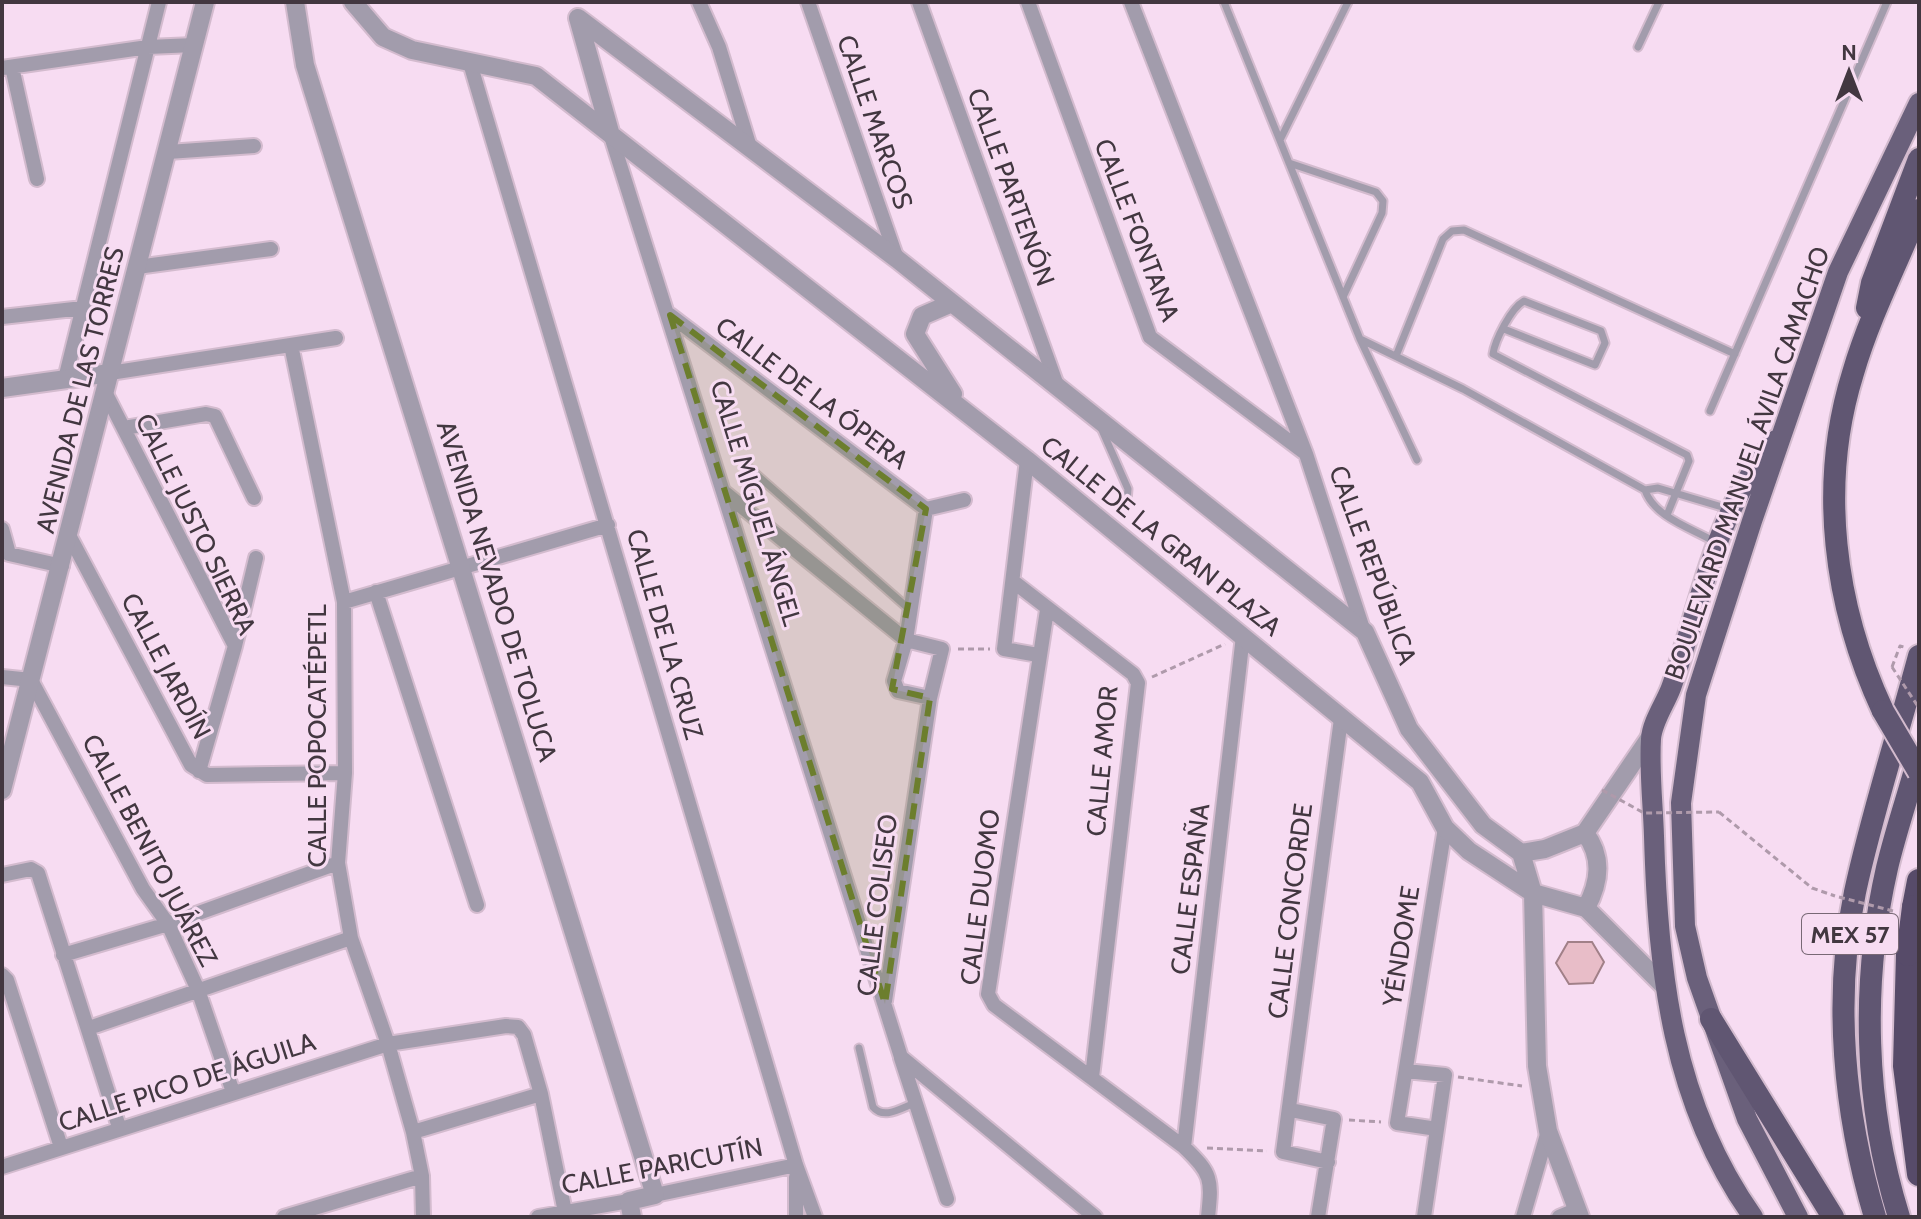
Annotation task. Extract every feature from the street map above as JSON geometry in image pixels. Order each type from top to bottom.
[{"type":"highway","points":[[1919,159],[1872,283],[1841,421],[1834,491],[1837,552],[1845,608],[1860,662],[1883,711],[1919,772]]},
{"type":"highway","points":[[1853,372],[1919,210]]},
{"type":"highway","name":"MEX 57","points":[[1875,1217],[1850,1098],[1843,1019],[1855,893],[1909,651]]},
{"type":"highway","name":"MEX 57","points":[[1899,1217],[1888,1181],[1871,1064],[1871,980],[1888,867],[1919,756]]},
{"type":"highway","points":[[1919,881],[1908,954],[1905,1021],[1910,1120],[1919,1174]]},
{"type":"highway","points":[[1711,1019],[1833,1217]]},
{"type":"main road","name":"BOULEVARD MANUEL ÁVILA CAMACHO","points":[[1798,1217],[1747,1119],[1711,1019],[1685,926],[1681,803],[1696,695],[1784,430],[1838,272],[1919,103]]},
{"type":"main road","points":[[1753,1217],[1733,1189],[1703,1126],[1671,1029],[1656,913],[1651,736],[1671,688],[1699,587],[1717,543],[1750,470],[1784,430]]},
{"type":"main road","points":[[1912,920],[1909,1036],[1919,1128]]},
{"type":"street","name":"AVENIDA DE LAS TORRES","points":[[65,379],[159,2]]},
{"type":"street","name":"AVENIDA DE LAS TORRES","points":[[2,790],[70,537],[205,2]]},
{"type":"street","name":"AVENIDA NEVADO DE TOLUCA","points":[[295,2],[305,65],[463,567],[655,1195]]},
{"type":"street","name":"CALLE DE LA GRAN PLAZA","points":[[353,2],[383,37],[412,50],[536,76],[1027,460],[1420,782],[1445,828],[1469,851],[1533,893],[1586,908],[1663,985]]},
{"type":"street","points":[[699,2],[719,47],[749,144]]},
{"type":"street","name":"CALLE MARCOS","points":[[808,2],[897,259]]},
{"type":"street","name":"CALLE PARTENÓN","points":[[919,2],[1058,388]]},
{"type":"street","name":"CALLE FONTANA","points":[[1028,2],[1150,337],[1306,454]]},
{"type":"street","points":[[1120,2],[1134,8]]},
{"type":"street","name":"CALLE REPÚBLICA","points":[[1134,8],[1306,454],[1365,632],[1409,729],[1483,825],[1521,853]]},
{"type":"street","name":"CALLE DE LA GRAN PLAZA","points":[[576,10],[897,259],[1365,632]]},
{"type":"street","name":"CALLE MIGUEL ÁNGEL","points":[[576,10],[610,132],[885,1004]]},
{"type":"street","points":[[37,179],[7,67],[148,47],[194,45]]},
{"type":"street","name":"CALLE DE LA CRUZ","points":[[470,63],[796,1165],[815,1217]]},
{"type":"street","points":[[168,152],[254,146]]},
{"type":"street","points":[[137,267],[271,249]]},
{"type":"street","points":[[952,303],[922,316],[915,334],[963,410]]},
{"type":"street","points":[[2,317],[83,308]]},
{"type":"street","name":"CALLE DE LA ÓPERA","points":[[670,315],[926,509]]},
{"type":"street","points":[[2,388],[65,379],[107,382],[336,338]]},
{"type":"street","name":"CALLE POPOCATÉPETL","points":[[291,345],[344,602],[345,773],[338,863],[351,938],[388,1044],[413,1132],[422,1176],[423,1217]]},
{"type":"street","name":"CALLE JUSTO SIERRA","points":[[107,382],[124,428],[235,646],[199,771]]},
{"type":"street","points":[[124,428],[206,414],[215,416],[254,498]]},
{"type":"street","points":[[1027,460],[1004,649],[1038,655]]},
{"type":"street","points":[[725,492],[906,640],[942,649]]},
{"type":"street","points":[[930,698],[898,691],[895,687],[906,640],[926,509],[964,500]]},
{"type":"street","points":[[344,602],[608,525]]},
{"type":"street","points":[[2,531],[9,554],[62,566]]},
{"type":"street","name":"CALLE JARDÍN","points":[[70,537],[191,765],[207,775],[345,773]]},
{"type":"street","points":[[235,646],[256,558]]},
{"type":"street","name":"CALLE AMOR","points":[[1014,582],[1133,674],[1138,683],[1092,1077]]},
{"type":"street","points":[[376,592],[477,905]]},
{"type":"street","name":"CALLE DUOMO","points":[[1047,610],[988,994],[994,1005],[1184,1147],[1210,1177],[1208,1217]]},
{"type":"street","name":"CALLE ESPAÑA","points":[[1184,1147],[1243,636]]},
{"type":"street","name":"CALLE COLISEO","points":[[942,649],[930,698],[885,1004],[947,1199]]},
{"type":"street","points":[[2,677],[31,680]]},
{"type":"street","name":"CALLE BENITO JUÁREZ","points":[[31,680],[143,889],[168,924],[198,990],[233,1092]]},
{"type":"street","name":"CALLE CONCORDE","points":[[1291,1110],[1341,719]]},
{"type":"street","points":[[1559,1217],[1579,1213],[1548,1131],[1534,1042],[1533,893],[1521,853],[1585,833],[1651,736]]},
{"type":"street","name":"YÉNDOME","points":[[1406,1071],[1445,828]]},
{"type":"street","points":[[1585,833],[1595,845],[1599,870],[1586,908]]},
{"type":"street","points":[[63,955],[168,924],[338,863]]},
{"type":"street","points":[[2,875],[31,869],[38,873],[119,1127]]},
{"type":"street","points":[[89,1028],[351,938]]},
{"type":"street","points":[[2,975],[7,980],[61,1147]]},
{"type":"street","name":"CALLE PICO DE ÁGUILA","points":[[2,1167],[119,1127],[388,1044],[506,1026],[518,1027],[524,1035],[541,1094]]},
{"type":"street","points":[[901,1057],[1095,1217]]},
{"type":"street","points":[[1424,1217],[1445,1075],[1406,1071],[1397,1123],[1437,1129]]},
{"type":"street","points":[[413,1132],[541,1094],[565,1212]]},
{"type":"street","points":[[1318,1217],[1328,1162],[1334,1119],[1291,1110],[1283,1152],[1328,1162]]},
{"type":"street","points":[[1523,1217],[1548,1131]]},
{"type":"street","points":[[796,1165],[796,1217]]},
{"type":"street","name":"CALLE PARICUTÍN","points":[[544,1216],[630,1209],[655,1195],[796,1165]]},
{"type":"street","points":[[284,1217],[422,1176]]},
{"type":"lane","points":[[1224,2],[1360,339],[1417,460]]},
{"type":"lane","points":[[1280,140],[1348,2]]},
{"type":"lane","points":[[1638,47],[1659,2]]},
{"type":"lane","points":[[1710,411],[1887,2]]},
{"type":"lane","points":[[1289,163],[1376,192],[1383,201],[1382,213],[1343,297]]},
{"type":"lane","points":[[1396,356],[1443,239],[1452,231],[1464,230],[1735,354]]},
{"type":"lane","points":[[1504,329],[1595,365],[1605,343],[1601,331],[1531,302],[1518,305],[1504,329],[1493,350],[1497,358],[1689,457],[1667,515]]},
{"type":"lane","points":[[1360,339],[1463,389],[1645,490],[1658,488],[1732,510]]},
{"type":"lane","points":[[1098,421],[1128,489],[1127,501],[1121,506]]},
{"type":"lane","points":[[749,468],[910,610]]},
{"type":"lane","points":[[1645,490],[1650,503],[1717,543]]},
{"type":"lane","points":[[859,1048],[873,1107],[878,1113],[884,1115],[915,1103]]},
{"type":"path","points":[[1138,683],[1243,636]]},
{"type":"path","points":[[942,649],[1004,649]]},
{"type":"path","points":[[1909,651],[1892,667],[1919,708]]},
{"type":"path","points":[[1602,790],[1644,813],[1719,812],[1812,888],[1912,920]]},
{"type":"path","points":[[1445,1075],[1542,1089]]},
{"type":"path","points":[[1334,1119],[1397,1123]]},
{"type":"path","points":[[1184,1147],[1283,1152]]},
{"type":"highlighted area","points":[[670,315],[926,509],[892,689],[930,698],[885,1004]]},
{"type":"building","points":[[1568,942],[1592,942],[1604,962],[1593,983],[1569,984],[1556,963]]}]
